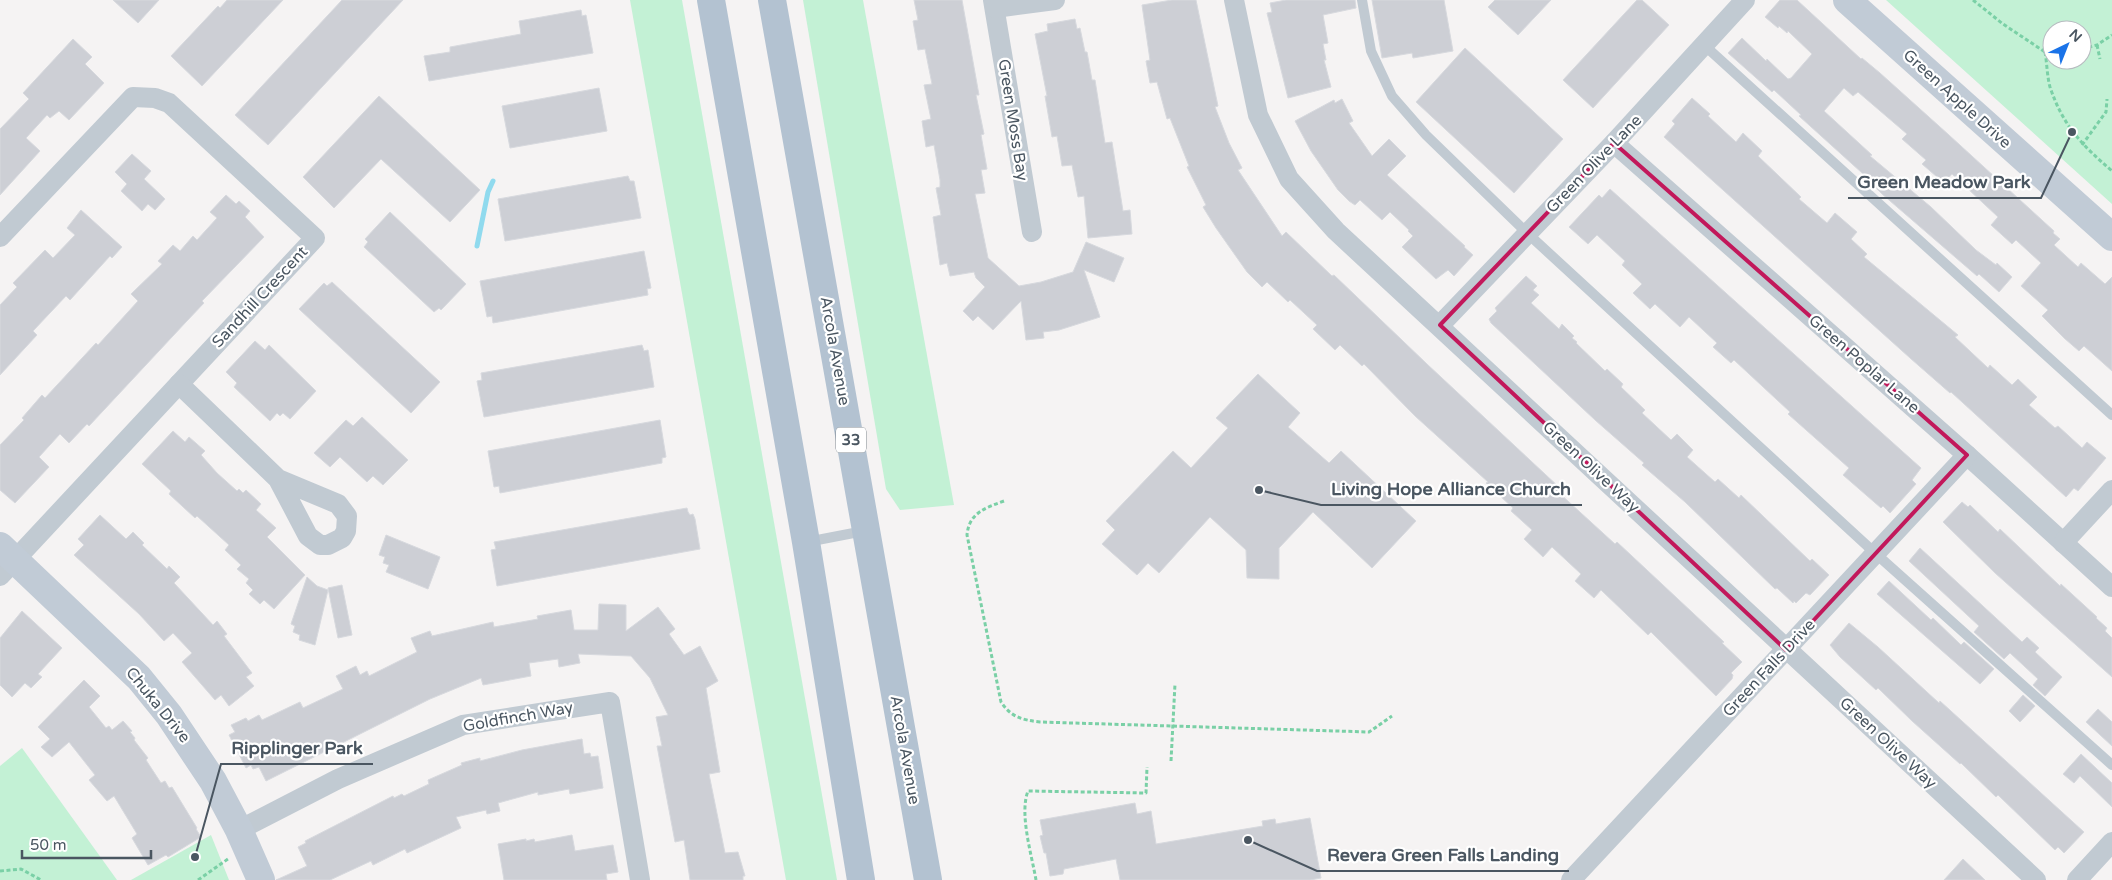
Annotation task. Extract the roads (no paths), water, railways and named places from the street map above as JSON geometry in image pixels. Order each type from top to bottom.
[{"type":"main road","points":[[712,0],[806,542],[861,880]]},
{"type":"main road","name":"Arcola Avenue","points":[[772,0],[928,880]]},
{"type":"street","points":[[994,4],[1055,0]]},
{"type":"street","name":"Green Olive Way","points":[[1234,0],[1258,115],[1289,179],[1336,231],[1440,325],[1786,650],[2036,880]]},
{"type":"street","name":"Green Olive Lane","points":[[1440,325],[1614,143],[1745,0]]},
{"type":"street","name":"Green Apple Drive","points":[[1848,0],[2112,237]]},
{"type":"street","name":"Green Moss Bay","points":[[994,4],[1032,232]]},
{"type":"street","name":"Sandhill Crescent","points":[[0,237],[133,97],[155,98],[170,103],[315,238],[179,384],[5,560]]},
{"type":"street","name":"Green Poplar Lane","points":[[1614,143],[1967,455],[2112,587]]},
{"type":"street","points":[[179,384],[278,479]]},
{"type":"street","name":"Green Falls Drive","points":[[1571,880],[1967,455]]},
{"type":"street","points":[[2063,543],[2112,490]]},
{"type":"street","name":"Chuka Drive","points":[[5,560],[139,678],[150,691],[197,756],[239,830],[261,880]]},
{"type":"street","name":"Goldfinch Way","points":[[239,830],[338,779],[463,725],[610,702],[640,880]]},
{"type":"street","points":[[2077,880],[2112,842]]},
{"type":"lane","points":[[1362,0],[1371,51],[1392,96],[1426,135],[1528,233],[1875,553],[2112,765]]},
{"type":"lane","points":[[1704,46],[2112,415]]},
{"type":"lane","points":[[806,542],[867,530]]},
{"type":"waterway","points":[[477,246],[488,192],[493,181]]},
{"type":"place","name":"Green Meadow Park","points":[[2072,132]]},
{"type":"place","name":"Living Hope Alliance Church","points":[[1259,490]]},
{"type":"place","name":"Revera Green Falls Landing","points":[[1248,840]]},
{"type":"place","name":"Ripplinger Park","points":[[195,857]]}]
